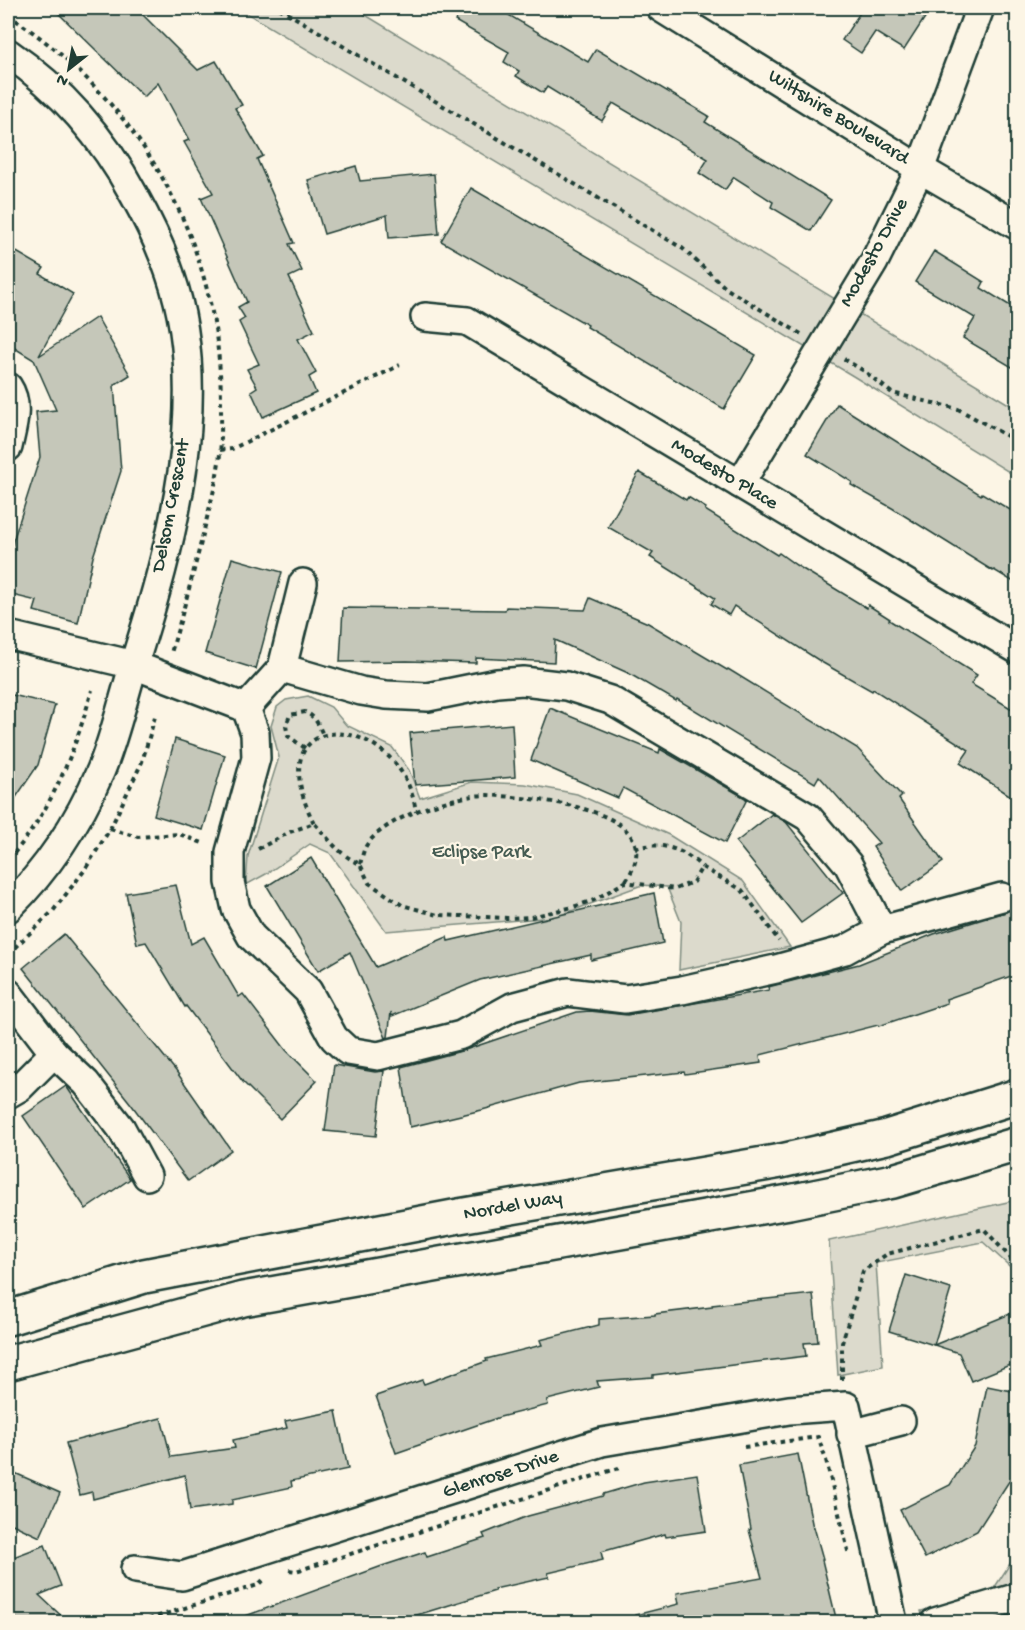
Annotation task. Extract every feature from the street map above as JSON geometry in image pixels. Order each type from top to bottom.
[{"type":"main road","name":"Nordel Way","points":[[8,1318],[144,1276],[459,1216],[802,1156],[887,1137],[1017,1096]]},
{"type":"main road","points":[[8,1363],[243,1299],[882,1184],[1017,1144]]},
{"type":"street","name":"Wiltshire Boulevard","points":[[661,8],[920,169],[1017,226]]},
{"type":"street","name":"Modesto Drive","points":[[740,484],[874,262],[920,169],[981,8]]},
{"type":"street","name":"Delsom Crescent","points":[[8,53],[48,84],[81,116],[118,166],[145,215],[170,274],[183,327],[189,381],[182,476],[160,572],[102,768],[82,810],[60,846],[8,908]]},
{"type":"street","name":"Modesto Place","points":[[425,317],[467,321],[1017,650]]},
{"type":"street","points":[[8,387],[14,405],[14,421],[8,447]]},
{"type":"street","points":[[246,708],[282,668],[303,583]]},
{"type":"street","points":[[8,634],[134,665],[246,708],[255,733],[256,758],[230,852],[230,882],[236,909],[251,936],[308,991],[334,1038],[348,1051],[378,1056],[461,1035],[512,1007],[568,992],[625,999],[682,990],[794,964],[844,950],[882,930],[1002,897]]},
{"type":"street","points":[[282,668],[361,691],[386,695],[428,697],[497,682],[524,681],[566,686],[610,700],[808,817],[848,864],[882,930]]},
{"type":"street","points":[[8,993],[54,1053],[86,1083],[121,1128],[147,1176]]},
{"type":"street","points":[[8,1094],[20,1087],[54,1053]]},
{"type":"street","name":"Glenrose Drive","points":[[135,1569],[182,1576],[602,1442],[789,1410],[846,1406],[893,1623]]},
{"type":"street","points":[[851,1434],[901,1421]]},
{"type":"street","points":[[935,1623],[1017,1597]]},
{"type":"path","points":[[279,8],[682,248],[727,289],[806,337]]},
{"type":"path","points":[[841,358],[864,371],[892,393],[958,409],[1017,441]]},
{"type":"path","points":[[165,677],[213,496],[220,450],[232,448],[400,365]]},
{"type":"path","points":[[8,860],[37,821],[57,786],[82,725],[92,690]]},
{"type":"path","points":[[305,748],[288,736],[286,726],[290,715],[305,712],[312,715],[318,722],[323,735]]},
{"type":"path","points":[[360,864],[365,847],[380,831],[432,805],[474,795],[553,801],[583,808],[614,820],[624,828],[635,848],[637,859],[635,868],[625,882],[594,900],[531,918],[438,915],[402,905],[369,883],[360,864],[334,847],[314,823],[304,803],[299,779],[300,759],[305,748],[323,735],[337,732],[363,739],[396,762],[413,794],[416,812]]},
{"type":"path","points":[[250,851],[269,845],[290,832],[314,823]]},
{"type":"path","points":[[110,829],[138,837],[179,834],[211,845]]},
{"type":"path","points":[[635,848],[653,845],[674,848],[742,890],[794,964]]},
{"type":"path","points":[[625,882],[675,890],[693,882],[702,867]]},
{"type":"path","points":[[842,1384],[842,1343],[863,1271],[887,1254],[984,1228],[1017,1266]]},
{"type":"path","points":[[736,1445],[742,1447],[818,1437],[826,1460],[851,1564]]},
{"type":"path","points":[[280,1569],[296,1571],[620,1468]]},
{"type":"path","points":[[140,1623],[258,1585],[272,1572]]},
{"type":"path","points":[[112,1623],[114,1619],[130,1623]]},
{"type":"green space","points":[[238,8],[354,8],[1017,409],[1017,477],[853,376]]},
{"type":"green space","name":"Eclipse Park","points":[[308,696],[331,707],[346,725],[392,747],[409,770],[420,798],[472,782],[525,784],[577,794],[669,835],[743,881],[790,947],[679,970],[681,922],[667,887],[642,885],[555,917],[386,931],[330,853],[310,844],[246,885],[248,856],[279,757],[271,726],[277,707],[286,700]]},
{"type":"green space","points":[[1017,1200],[1017,1273],[983,1242],[876,1263],[883,1366],[838,1375],[829,1241]]},
{"type":"green space","points":[[1017,1553],[1017,1618],[1005,1622],[924,1622],[921,1611],[991,1593]]},
{"type":"building","points":[[53,8],[136,8],[198,70],[216,61],[242,105],[235,108],[263,156],[257,159],[294,243],[289,244],[302,271],[289,277],[314,331],[298,339],[316,373],[309,377],[316,393],[263,417],[251,391],[257,387],[247,369],[259,364],[239,322],[245,318],[238,307],[247,302],[201,198],[213,193],[184,142],[189,140],[158,83],[144,97]]},
{"type":"building","points":[[463,8],[497,8],[588,62],[596,49],[709,116],[705,122],[831,200],[811,231],[771,207],[773,202],[734,177],[725,190],[699,173],[708,159],[613,103],[602,121],[547,87],[543,93],[516,76],[519,71],[504,62],[509,52],[455,21]]},
{"type":"building","points":[[863,8],[913,8],[926,16],[904,50],[875,32],[861,53],[842,40]]},
{"type":"building","points":[[356,166],[360,181],[434,174],[439,234],[389,238],[387,215],[324,234],[308,180]]},
{"type":"building","points":[[471,188],[756,355],[724,409],[587,327],[588,325],[441,241]]},
{"type":"building","points":[[8,247],[44,268],[40,274],[73,294],[39,356],[97,317],[130,375],[114,385],[121,471],[93,557],[78,623],[34,611],[37,601],[8,594],[8,569],[13,541],[40,457],[36,412],[56,410],[34,360],[8,344]]},
{"type":"building","points":[[934,251],[984,282],[981,288],[1017,310],[1017,370],[963,338],[975,318],[915,282]]},
{"type":"building","points":[[837,404],[981,495],[982,493],[1017,514],[1017,584],[851,485],[852,482],[807,454]]},
{"type":"building","points":[[639,472],[686,500],[688,497],[777,555],[779,553],[867,608],[868,605],[977,675],[971,684],[1017,712],[1017,800],[960,763],[969,750],[873,689],[872,691],[823,663],[734,606],[729,615],[711,604],[715,598],[650,557],[653,553],[608,527]]},
{"type":"building","points":[[232,558],[282,572],[256,669],[205,653]]},
{"type":"building","points":[[590,598],[648,623],[857,748],[902,796],[899,799],[943,862],[902,891],[873,847],[879,843],[819,776],[815,783],[677,699],[676,701],[628,673],[555,640],[554,662],[476,658],[476,663],[340,662],[343,608],[505,610],[506,607],[585,610]]},
{"type":"building","points":[[8,694],[55,705],[38,765],[8,809]]},
{"type":"building","points":[[550,708],[659,753],[660,749],[747,799],[725,843],[623,788],[618,798],[531,760]]},
{"type":"building","points":[[512,724],[515,777],[415,785],[410,733]]},
{"type":"building","points":[[175,739],[225,755],[203,830],[154,815]]},
{"type":"building","points":[[772,814],[786,822],[843,893],[801,923],[736,842]]},
{"type":"building","points":[[311,858],[376,967],[447,937],[448,941],[654,893],[663,943],[591,960],[591,955],[480,980],[392,1016],[391,1012],[386,1038],[350,952],[318,971],[267,886]]},
{"type":"building","points":[[176,885],[191,944],[204,937],[239,997],[243,994],[286,1050],[317,1081],[280,1119],[243,1082],[185,1007],[146,942],[137,944],[126,893]]},
{"type":"building","points":[[1017,905],[1017,974],[946,999],[947,1003],[879,1026],[760,1055],[761,1063],[685,1074],[684,1072],[579,1083],[410,1127],[401,1067],[465,1050],[577,1012],[627,1015],[769,990],[768,987],[859,964],[934,934],[1006,912]]},
{"type":"building","points":[[64,934],[176,1071],[231,1150],[188,1181],[131,1104],[23,968]]},
{"type":"building","points":[[334,1065],[375,1072],[384,1071],[376,1136],[325,1131]]},
{"type":"building","points":[[66,1086],[130,1179],[86,1209],[23,1116]]},
{"type":"building","points":[[906,1275],[951,1289],[934,1345],[889,1331]]},
{"type":"building","points":[[813,1294],[818,1342],[804,1343],[806,1356],[653,1375],[653,1377],[597,1381],[599,1387],[547,1400],[548,1405],[500,1417],[396,1453],[376,1396],[422,1380],[424,1384],[487,1361],[486,1359],[542,1345],[540,1340],[599,1325],[599,1319],[655,1315],[712,1307],[712,1305]]},
{"type":"building","points":[[1010,1314],[1017,1333],[1017,1362],[971,1381],[959,1353],[934,1345]]},
{"type":"building","points":[[987,1386],[1017,1392],[1017,1469],[977,1531],[925,1558],[900,1510],[950,1485],[975,1446]]},
{"type":"building","points":[[336,1411],[348,1469],[291,1481],[292,1487],[232,1500],[232,1504],[190,1510],[185,1475],[93,1499],[92,1492],[80,1495],[66,1443],[161,1418],[171,1457],[235,1448],[233,1440],[287,1428],[285,1421]]},
{"type":"building","points":[[798,1454],[813,1528],[823,1559],[836,1618],[818,1623],[636,1623],[635,1615],[679,1604],[677,1593],[762,1578],[749,1530],[751,1529],[739,1465]]},
{"type":"building","points":[[8,1470],[60,1493],[40,1537],[8,1522]]},
{"type":"building","points":[[697,1474],[706,1531],[666,1537],[665,1534],[601,1552],[603,1560],[548,1573],[549,1577],[494,1589],[495,1591],[391,1623],[233,1623],[232,1621],[382,1566],[425,1552],[427,1557],[485,1538],[483,1534],[528,1516],[603,1496],[603,1494],[644,1482]]},
{"type":"building","points":[[45,1545],[61,1586],[39,1595],[69,1623],[8,1623],[8,1559]]}]
